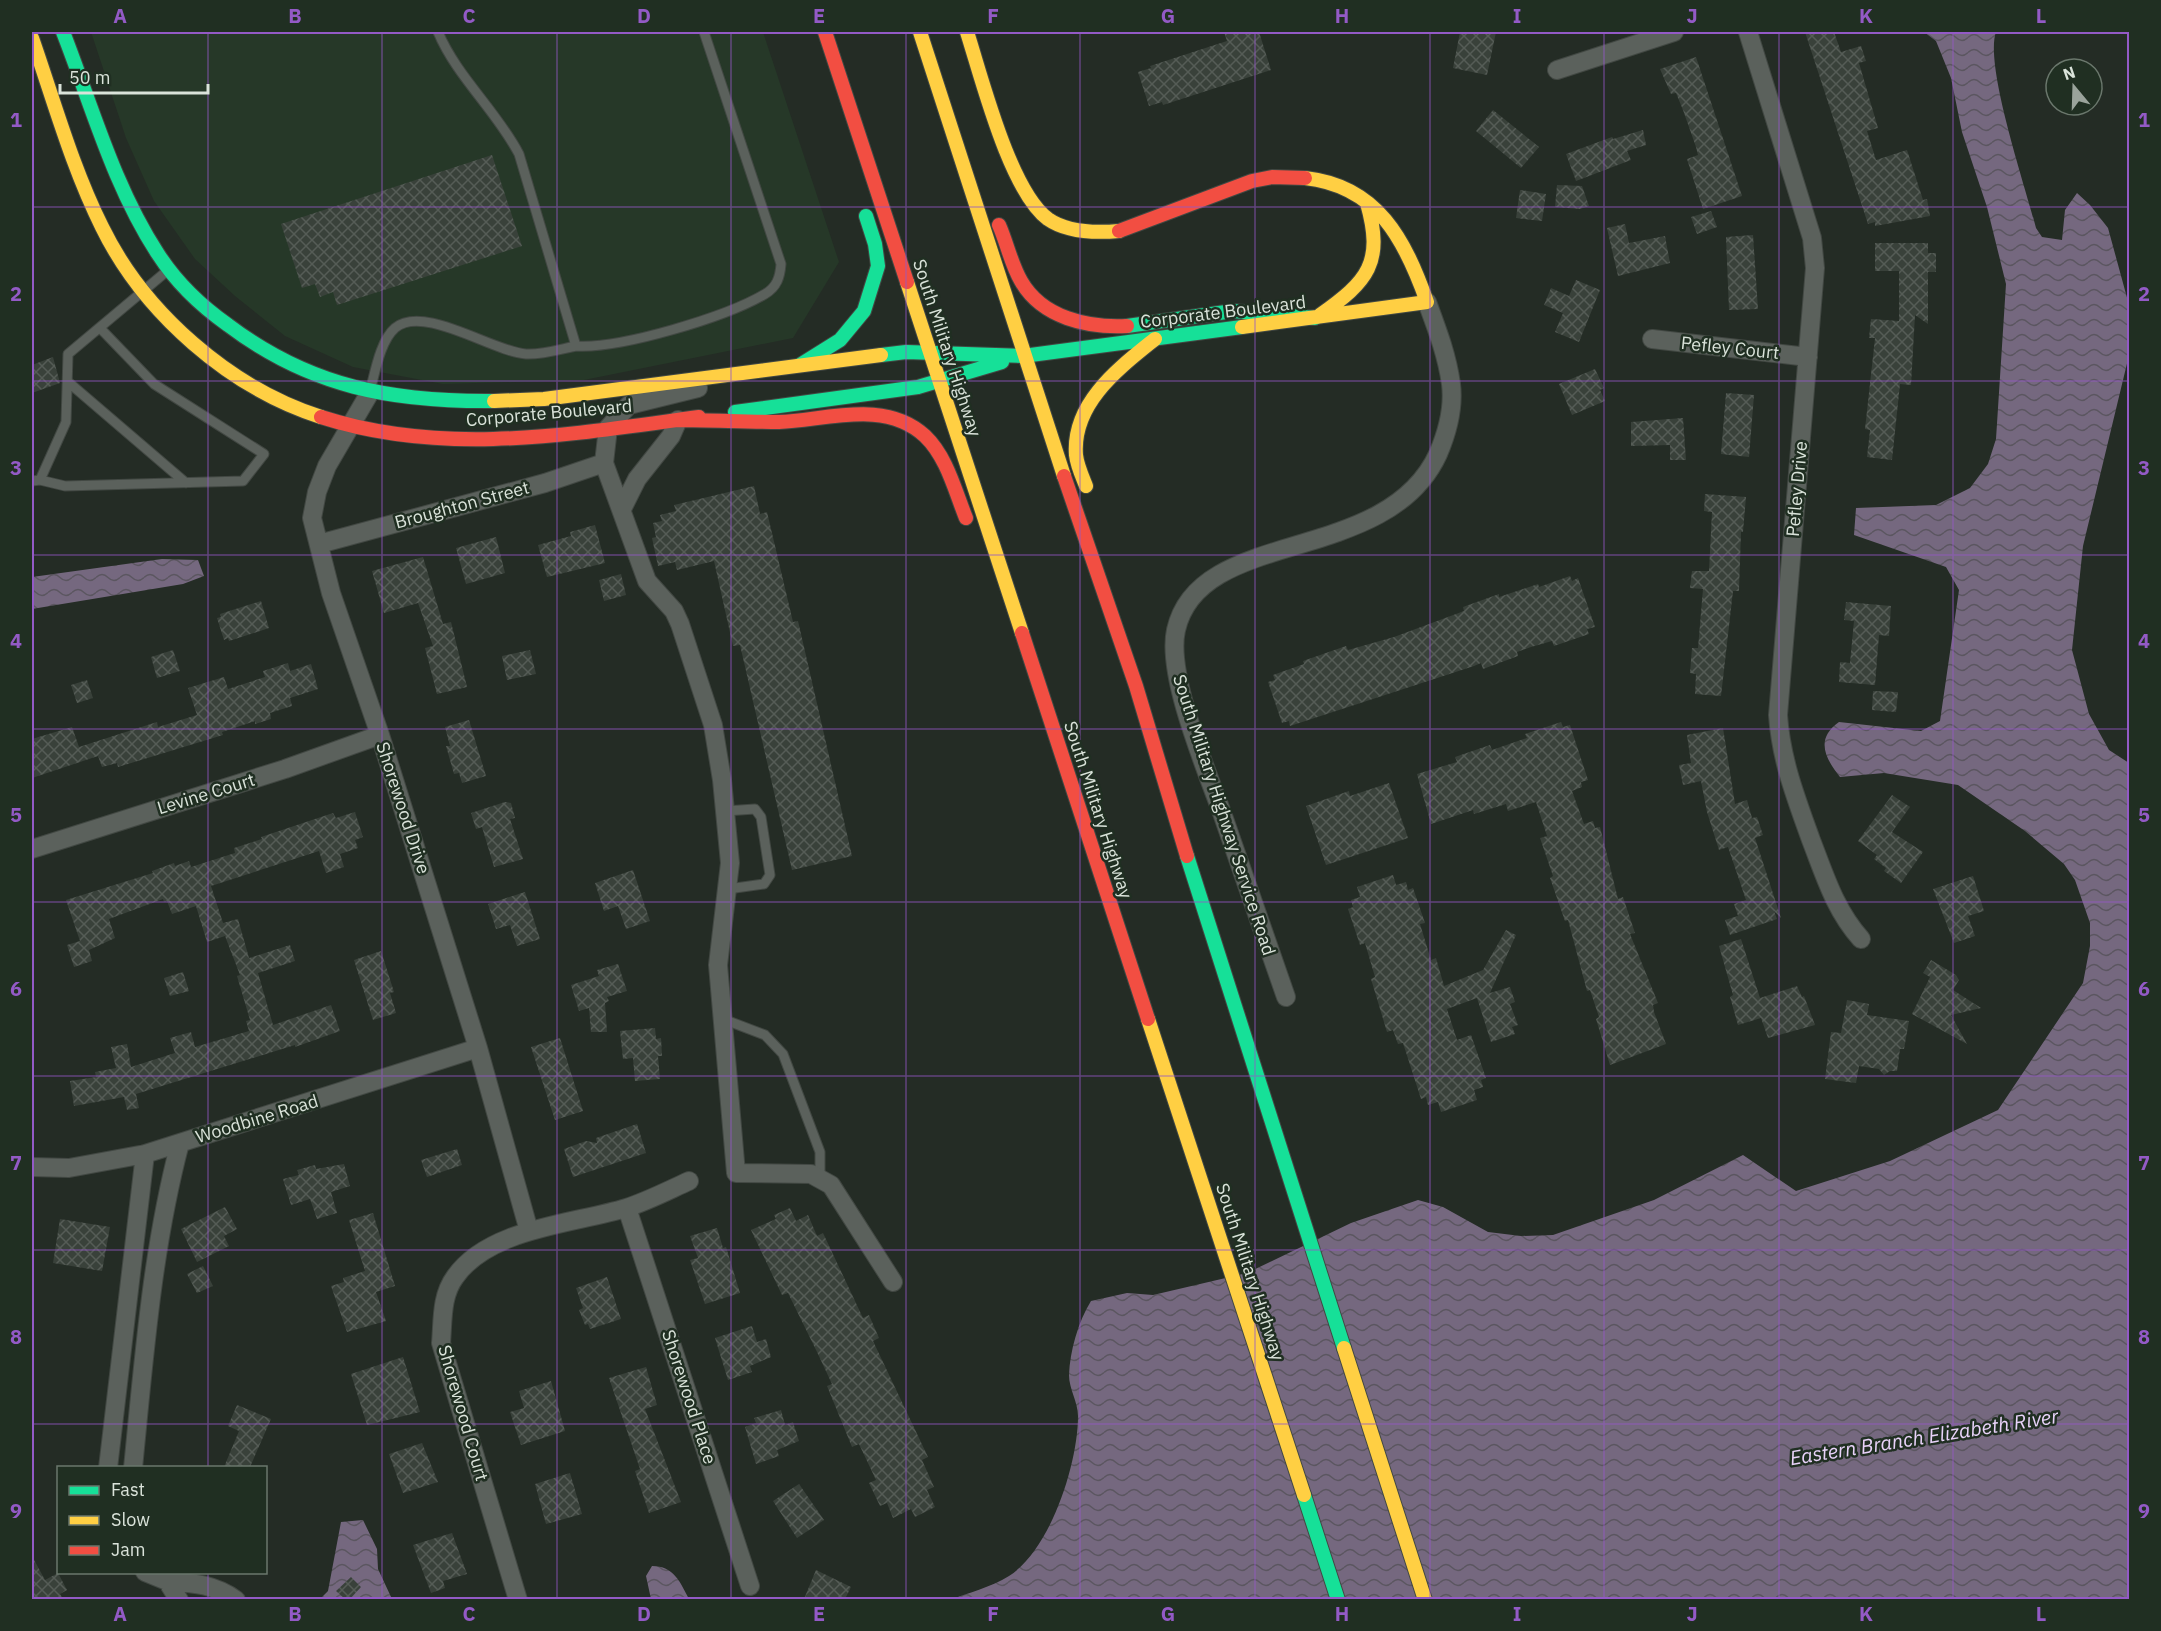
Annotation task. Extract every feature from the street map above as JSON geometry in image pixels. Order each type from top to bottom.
[{"type":"main road","name":"Corporate Boulevard","points":[[63,32],[117,176],[153,247],[168,269],[191,295],[236,334],[264,352],[301,372],[369,394],[428,402],[544,399],[906,352],[1023,356],[1427,302]]},
{"type":"main road","points":[[816,32],[824,74]]},
{"type":"main road","name":"South Military Highway","points":[[825,32],[1015,619],[1338,1599]]},
{"type":"main road","points":[[920,32],[1023,356],[1136,686],[1290,1179],[1425,1599]]},
{"type":"main road","name":"South Military Highway Service Road","points":[[967,32],[1016,180],[1037,210],[1054,222],[1077,231],[1094,233],[1118,231],[1254,181],[1279,176],[1305,177],[1334,185],[1367,203],[1395,230],[1408,252],[1427,302]]},
{"type":"main road","name":"Corporate Boulevard","points":[[32,38],[94,210],[113,248],[143,292],[172,326],[235,375],[279,402],[351,426],[396,436],[458,439],[520,437],[608,428],[918,387],[1023,356]]},
{"type":"main road","points":[[945,109],[1002,230],[1024,286],[1053,313],[1073,323],[1102,328],[1236,310],[1315,318],[1358,288],[1375,261],[1377,244],[1367,203]]},
{"type":"main road","points":[[800,365],[840,340],[854,325],[871,292],[878,266],[877,255],[861,202]]},
{"type":"main road","points":[[1090,497],[1076,455],[1076,439],[1082,420],[1091,401],[1105,382],[1155,339]]},
{"type":"main road","points":[[678,420],[793,421],[865,412],[901,419],[926,437],[941,460],[1015,619]]},
{"type":"main road","points":[[1119,594],[1136,686]]},
{"type":"street","points":[[1557,70],[1674,32]]},
{"type":"street","name":"Pefley Drive","points":[[1749,32],[1812,238],[1815,268],[1778,715],[1780,745],[1787,774],[1834,902],[1861,939]]},
{"type":"street","name":"South Military Highway Service Road","points":[[1286,997],[1202,756],[1175,669],[1173,649],[1176,629],[1183,610],[1196,592],[1226,569],[1347,530],[1400,504],[1419,485],[1434,463],[1444,439],[1450,413],[1451,387],[1446,355],[1427,302]]},
{"type":"street","name":"Pefley Court","points":[[1652,339],[1808,357]]},
{"type":"street","points":[[737,375],[671,396],[638,401],[629,405],[608,428],[604,463],[647,581],[674,611],[680,624],[713,725],[730,862],[719,944],[736,1173],[811,1174],[820,1177],[840,1196],[893,1282]]},
{"type":"street","name":"Shorewood Drive","points":[[369,394],[327,466],[312,507],[318,544],[331,593],[380,735],[478,1048],[530,1231]]},
{"type":"street","points":[[622,509],[637,479],[671,436],[678,420]]},
{"type":"street","name":"Broughton Street","points":[[318,544],[545,483],[604,463]]},
{"type":"street","name":"Levine Court","points":[[32,849],[285,769],[380,735]]},
{"type":"street","name":"Woodbine Road","points":[[32,1167],[69,1168],[145,1154],[478,1048]]},
{"type":"street","points":[[133,1466],[146,1334],[164,1207],[180,1143]]},
{"type":"street","points":[[108,1466],[145,1154]]},
{"type":"street","name":"Shorewood Court","points":[[518,1599],[441,1343],[444,1302],[455,1277],[470,1261],[494,1245],[530,1231],[627,1208],[689,1181]]},
{"type":"street","name":"Shorewood Place","points":[[627,1208],[750,1586]]},
{"type":"street","points":[[151,1574],[167,1581],[204,1584],[221,1589],[236,1599]]},
{"type":"street","points":[[167,1581],[179,1599]]},
{"type":"lane","points":[[438,32],[456,67],[506,129],[519,154],[576,346]]},
{"type":"lane","points":[[369,394],[383,347],[395,328],[412,321],[438,324],[493,346],[527,354],[576,346],[597,348],[643,338],[698,320],[766,293],[779,280],[781,264],[704,32]]},
{"type":"lane","points":[[100,328],[154,384],[264,454],[243,481],[65,486],[36,480],[66,422],[68,354],[168,269]]},
{"type":"lane","points":[[67,381],[186,483]]},
{"type":"lane","points":[[725,811],[755,809],[761,817],[770,875],[764,884],[728,889]]},
{"type":"lane","points":[[723,1019],[765,1035],[783,1053],[820,1152],[820,1177]]},
{"type":"shaded area","points":[[91,32],[763,32],[839,262],[793,338],[584,380],[443,384],[353,367],[285,336],[235,296],[195,259],[154,201],[126,138]]},
{"type":"water","name":"Eastern Branch Elizabeth River","points":[[1924,32],[1996,32],[1994,48],[2001,98],[2036,228],[2042,237],[2062,240],[2065,210],[2077,193],[2108,228],[2129,305],[2130,351],[2083,546],[2072,650],[2089,714],[2109,750],[2129,763],[2129,1599],[949,1600],[987,1587],[1009,1576],[1038,1546],[1049,1526],[1059,1504],[1073,1457],[1078,1416],[1069,1380],[1070,1366],[1079,1327],[1091,1301],[1127,1293],[1153,1295],[1247,1273],[1351,1223],[1418,1200],[1443,1207],[1488,1232],[1521,1236],[1553,1235],[1654,1200],[1743,1155],[1796,1191],[1890,1161],[1998,1110],[2083,983],[2090,946],[2090,923],[2075,880],[2064,864],[2025,831],[1958,785],[1884,773],[1840,777],[1830,763],[1825,749],[1827,735],[1839,722],[1921,731],[1940,721],[1959,590],[1946,567],[1854,535],[1856,508],[1936,505],[1970,488],[1988,464],[1996,439],[2006,284],[1987,207],[1962,132],[1951,78],[1936,41]]},
{"type":"water","points":[[162,559],[198,560],[204,576],[183,584],[32,609],[32,577]]},
{"type":"water","points":[[363,1520],[377,1549],[378,1569],[392,1599],[319,1600],[328,1591],[341,1522]]},
{"type":"water","points":[[652,1566],[671,1572],[689,1599],[651,1599],[646,1576]]},
{"type":"building","points":[[1224,32],[1259,32],[1271,70],[1163,105],[1162,102],[1149,106],[1138,72],[1227,41]]},
{"type":"building","points":[[1460,32],[1496,32],[1487,75],[1453,68]]},
{"type":"building","points":[[1805,32],[1834,32],[1841,52],[1861,46],[1866,61],[1859,63],[1878,128],[1867,131],[1876,160],[1907,150],[1923,200],[1927,199],[1930,216],[1875,226],[1875,222],[1868,224]]},
{"type":"building","points":[[1696,57],[1742,196],[1703,209],[1687,159],[1698,155],[1696,147],[1676,93],[1671,94],[1660,69]]},
{"type":"building","points":[[1493,110],[1539,147],[1521,168],[1476,131]]},
{"type":"building","points":[[1643,130],[1646,145],[1627,151],[1631,160],[1576,181],[1566,154],[1612,137],[1613,139]]},
{"type":"building","points":[[492,155],[522,246],[337,305],[333,292],[320,297],[315,284],[302,288],[281,224]]},
{"type":"building","points":[[1557,185],[1582,186],[1589,206],[1580,209],[1555,207]]},
{"type":"building","points":[[1520,190],[1546,194],[1542,221],[1516,218]]},
{"type":"building","points":[[1711,211],[1717,227],[1697,234],[1691,217]]},
{"type":"building","points":[[1625,224],[1629,243],[1665,236],[1670,263],[1618,276],[1607,228]]},
{"type":"building","points":[[1753,235],[1758,309],[1729,310],[1726,237]]},
{"type":"building","points":[[1875,243],[1928,243],[1928,253],[1936,253],[1936,272],[1928,272],[1928,324],[1915,315],[1911,385],[1900,384],[1892,460],[1867,457],[1870,430],[1865,429],[1875,338],[1869,338],[1871,319],[1899,321],[1899,271],[1875,271]]},
{"type":"building","points":[[1576,280],[1600,290],[1579,342],[1555,332],[1563,313],[1544,305],[1551,288],[1569,296]]},
{"type":"building","points":[[53,357],[60,383],[32,393],[32,365]]},
{"type":"building","points":[[1595,369],[1604,388],[1600,390],[1605,401],[1572,415],[1559,384]]},
{"type":"building","points":[[1726,393],[1754,395],[1749,457],[1721,454]]},
{"type":"building","points":[[1683,418],[1686,460],[1670,460],[1670,445],[1631,446],[1631,422]]},
{"type":"building","points":[[754,486],[760,514],[767,512],[793,622],[798,621],[852,856],[792,870],[740,645],[733,646],[714,561],[677,570],[675,562],[658,566],[652,538],[656,537],[653,523],[662,521],[660,515],[676,511],[674,505]]},
{"type":"building","points":[[1705,494],[1746,497],[1743,532],[1741,532],[1739,591],[1733,591],[1721,696],[1695,694],[1696,674],[1690,673],[1692,648],[1698,648],[1703,589],[1690,588],[1692,571],[1709,571],[1712,512],[1704,511]]},
{"type":"building","points":[[595,525],[605,563],[547,577],[538,545],[571,536],[570,532]]},
{"type":"building","points":[[496,537],[505,573],[466,584],[456,548]]},
{"type":"building","points":[[423,557],[443,624],[451,622],[467,687],[437,694],[425,648],[433,646],[418,603],[384,613],[372,571]]},
{"type":"building","points":[[621,574],[626,595],[604,601],[599,580]]},
{"type":"building","points":[[1570,576],[1572,581],[1578,578],[1595,627],[1587,629],[1589,634],[1554,646],[1552,641],[1531,647],[1517,652],[1518,656],[1483,669],[1481,663],[1290,726],[1289,721],[1282,723],[1268,682],[1275,680],[1273,675],[1304,664],[1303,661],[1346,646],[1348,650],[1394,637],[1464,611],[1463,607],[1499,594],[1499,597],[1538,584],[1539,587]]},
{"type":"building","points":[[261,601],[269,628],[229,641],[228,638],[224,640],[217,618],[221,617],[220,614]]},
{"type":"building","points":[[1846,602],[1891,606],[1889,636],[1879,635],[1875,685],[1839,682],[1840,662],[1850,663],[1854,621],[1844,620]]},
{"type":"building","points":[[173,650],[180,671],[157,678],[151,657]]},
{"type":"building","points":[[530,650],[536,674],[507,680],[502,656]]},
{"type":"building","points":[[288,663],[290,671],[311,664],[318,689],[290,698],[292,706],[270,713],[271,719],[255,724],[255,721],[222,732],[223,735],[118,767],[117,763],[102,767],[98,756],[32,778],[32,739],[72,727],[79,747],[157,722],[158,727],[197,715],[188,688],[224,677],[228,689],[265,677],[263,671]]},
{"type":"building","points":[[87,680],[93,698],[77,703],[71,685]]},
{"type":"building","points":[[1873,691],[1898,692],[1896,712],[1872,710]]},
{"type":"building","points":[[469,720],[486,776],[462,783],[459,773],[454,774],[446,746],[450,746],[445,727]]},
{"type":"building","points":[[1561,722],[1563,727],[1570,725],[1588,780],[1581,782],[1582,787],[1572,791],[1584,824],[1593,821],[1595,828],[1600,827],[1618,899],[1623,897],[1635,933],[1630,934],[1658,1003],[1653,1005],[1654,1012],[1666,1044],[1610,1065],[1596,1019],[1599,1017],[1590,990],[1587,991],[1568,920],[1565,921],[1550,878],[1553,876],[1540,838],[1547,836],[1536,802],[1508,811],[1506,804],[1474,814],[1473,810],[1431,824],[1417,774],[1457,762],[1455,757],[1490,745],[1492,750],[1527,738],[1525,734]]},
{"type":"building","points":[[1723,728],[1735,804],[1747,800],[1752,818],[1757,817],[1763,835],[1755,838],[1781,918],[1774,911],[1777,919],[1730,935],[1725,920],[1738,916],[1734,904],[1746,900],[1728,847],[1719,850],[1707,812],[1701,781],[1683,785],[1679,765],[1691,763],[1687,735]]},
{"type":"building","points":[[1389,783],[1408,838],[1326,865],[1306,806],[1349,791],[1350,796]]},
{"type":"building","points":[[1892,795],[1910,807],[1892,832],[1923,852],[1901,883],[1884,871],[1886,868],[1874,859],[1877,855],[1858,841]]},
{"type":"building","points":[[505,802],[511,803],[515,818],[510,819],[523,859],[494,867],[482,827],[476,829],[471,813]]},
{"type":"building","points":[[355,812],[363,837],[355,840],[358,848],[340,854],[344,867],[326,873],[319,851],[211,886],[223,923],[238,919],[249,958],[290,945],[295,961],[258,973],[273,1025],[331,1005],[340,1031],[295,1047],[295,1045],[136,1094],[139,1108],[127,1110],[124,1097],[74,1106],[70,1081],[96,1077],[95,1072],[116,1068],[111,1047],[127,1044],[131,1067],[175,1053],[170,1038],[191,1032],[195,1047],[249,1031],[246,1021],[250,1020],[237,976],[240,975],[225,936],[207,942],[196,906],[172,914],[167,901],[164,902],[163,899],[109,919],[115,938],[89,950],[92,961],[74,967],[67,945],[80,941],[66,900],[153,873],[152,871],[174,863],[175,866],[189,861],[191,867],[235,853],[234,848],[333,813],[336,818]]},
{"type":"building","points":[[633,870],[650,921],[626,929],[618,906],[604,911],[595,883]]},
{"type":"building","points":[[1393,875],[1396,885],[1406,882],[1408,890],[1413,888],[1425,923],[1420,924],[1431,960],[1436,958],[1444,986],[1483,970],[1506,930],[1516,935],[1490,993],[1510,987],[1515,1002],[1510,1004],[1518,1025],[1512,1027],[1515,1034],[1491,1042],[1477,998],[1447,1009],[1457,1040],[1471,1035],[1486,1078],[1481,1080],[1483,1087],[1474,1090],[1477,1100],[1441,1112],[1438,1102],[1428,1105],[1426,1097],[1421,1099],[1403,1043],[1398,1044],[1393,1030],[1387,1032],[1371,979],[1375,977],[1365,943],[1360,945],[1348,909],[1353,907],[1351,900],[1360,897],[1357,887]]},
{"type":"building","points":[[1973,876],[1984,911],[1968,916],[1975,936],[1954,943],[1933,889]]},
{"type":"building","points":[[525,892],[540,939],[517,946],[510,925],[496,929],[488,904]]},
{"type":"building","points":[[1741,939],[1760,998],[1797,986],[1802,997],[1804,996],[1815,1025],[1768,1038],[1761,1018],[1738,1025],[1730,997],[1733,995],[1719,946]]},
{"type":"building","points":[[381,951],[394,992],[390,993],[396,1013],[373,1020],[354,960]]},
{"type":"building","points":[[1931,960],[1956,975],[1959,980],[1953,990],[1981,1008],[1951,1015],[1967,1044],[1912,1014],[1930,977],[1923,973]]},
{"type":"building","points":[[618,964],[627,991],[607,997],[609,1001],[605,1003],[607,1032],[591,1032],[589,1008],[579,1011],[571,985],[599,976],[597,970]]},
{"type":"building","points":[[183,972],[189,991],[170,996],[164,978]]},
{"type":"building","points":[[1847,1000],[1869,1004],[1867,1015],[1909,1021],[1904,1049],[1900,1049],[1897,1071],[1890,1071],[1884,1075],[1879,1069],[1859,1066],[1856,1083],[1825,1079],[1831,1032],[1841,1033]]},
{"type":"building","points":[[655,1028],[656,1039],[661,1038],[662,1056],[658,1056],[660,1079],[635,1081],[633,1058],[623,1059],[620,1031]]},
{"type":"building","points":[[560,1038],[583,1111],[555,1120],[531,1047]]},
{"type":"building","points":[[637,1124],[646,1153],[573,1177],[564,1149],[586,1141],[597,1143],[596,1138]]},
{"type":"building","points":[[457,1149],[462,1165],[427,1177],[421,1160]]},
{"type":"building","points":[[344,1164],[350,1186],[331,1192],[337,1213],[317,1219],[310,1199],[291,1205],[283,1179],[299,1175],[297,1170],[315,1165],[316,1169]]},
{"type":"building","points":[[225,1207],[237,1229],[224,1236],[229,1246],[197,1262],[181,1229]]},
{"type":"building","points":[[790,1208],[796,1221],[808,1215],[817,1236],[823,1233],[863,1318],[869,1315],[879,1338],[873,1341],[928,1457],[922,1460],[934,1487],[927,1490],[935,1507],[915,1517],[911,1509],[893,1518],[887,1503],[880,1506],[869,1483],[876,1480],[859,1444],[852,1447],[827,1386],[832,1384],[788,1293],[782,1295],[751,1230],[776,1219],[774,1215]]},
{"type":"building","points":[[373,1213],[395,1286],[376,1292],[386,1321],[347,1332],[331,1286],[344,1282],[343,1278],[365,1271],[349,1220]]},
{"type":"building","points":[[60,1219],[110,1227],[102,1271],[53,1263]]},
{"type":"building","points":[[717,1228],[723,1248],[726,1247],[740,1293],[705,1304],[690,1260],[698,1258],[690,1236]]},
{"type":"building","points":[[203,1266],[213,1286],[197,1293],[187,1274]]},
{"type":"building","points":[[607,1277],[621,1319],[590,1329],[588,1324],[585,1325],[579,1310],[583,1308],[576,1288]]},
{"type":"building","points":[[752,1326],[757,1342],[766,1339],[771,1357],[750,1366],[752,1372],[728,1380],[715,1338]]},
{"type":"building","points":[[403,1357],[420,1412],[367,1425],[351,1374]]},
{"type":"building","points":[[646,1367],[657,1405],[645,1409],[681,1502],[649,1513],[635,1471],[640,1469],[609,1378]]},
{"type":"building","points":[[551,1381],[565,1431],[521,1445],[510,1412],[524,1408],[519,1391]]},
{"type":"building","points":[[237,1405],[271,1419],[250,1466],[224,1466],[239,1431],[228,1426]]},
{"type":"building","points":[[781,1410],[785,1425],[793,1422],[799,1441],[777,1450],[779,1456],[756,1464],[745,1427],[756,1423],[754,1418]]},
{"type":"building","points":[[422,1443],[438,1482],[403,1493],[389,1454]]},
{"type":"building","points":[[570,1473],[582,1514],[546,1524],[535,1484]]},
{"type":"building","points":[[799,1484],[824,1520],[797,1538],[773,1501]]},
{"type":"building","points":[[452,1533],[467,1574],[443,1581],[445,1588],[431,1593],[413,1545]]},
{"type":"building","points":[[32,1556],[45,1580],[59,1574],[67,1590],[60,1594],[63,1599],[32,1599]]},
{"type":"building","points":[[816,1570],[851,1587],[845,1599],[804,1599]]},
{"type":"building","points":[[351,1577],[361,1587],[350,1599],[345,1599],[336,1591]]},
{"type":"traffic: fast","points":[[63,32],[116,174],[142,228],[173,274],[208,310],[259,346],[321,377],[387,394],[457,401],[494,401]]},
{"type":"traffic: fast","points":[[800,365],[840,340],[864,311],[878,266],[875,244],[866,216]]},
{"type":"traffic: fast","points":[[1127,326],[1233,311],[1315,318]]},
{"type":"traffic: fast","points":[[881,355],[906,352],[1023,356],[1242,327]]},
{"type":"traffic: fast","points":[[735,412],[918,387],[1002,362]]},
{"type":"traffic: fast","points":[[1187,856],[1344,1348]]},
{"type":"traffic: fast","points":[[1304,1495],[1338,1600]]},
{"type":"traffic: slow","points":[[920,32],[1064,476]]},
{"type":"traffic: slow","points":[[967,32],[999,133],[1021,185],[1034,205],[1048,219],[1064,227],[1092,232],[1119,231]]},
{"type":"traffic: slow","points":[[32,38],[72,157],[91,204],[120,259],[141,289],[193,343],[223,367],[287,404],[321,417]]},
{"type":"traffic: slow","points":[[1242,327],[1427,302],[1398,238],[1370,204],[1352,192],[1330,183],[1305,178]]},
{"type":"traffic: slow","points":[[1320,315],[1350,292],[1368,269],[1374,241],[1367,203]]},
{"type":"traffic: slow","points":[[907,282],[1022,633]]},
{"type":"traffic: slow","points":[[1086,486],[1076,455],[1077,436],[1082,419],[1100,388],[1155,339]]},
{"type":"traffic: slow","points":[[494,401],[544,399],[881,355]]},
{"type":"traffic: slow","points":[[1148,1019],[1304,1495]]},
{"type":"traffic: slow","points":[[1344,1348],[1425,1600]]},
{"type":"traffic: jam","points":[[825,32],[907,282]]},
{"type":"traffic: jam","points":[[1119,231],[1252,181],[1272,177],[1305,178]]},
{"type":"traffic: jam","points":[[999,225],[1021,281],[1041,304],[1053,312],[1082,322],[1127,326]]},
{"type":"traffic: jam","points":[[678,420],[779,422],[855,414],[892,418],[909,425],[933,444],[950,475],[966,518]]},
{"type":"traffic: jam","points":[[321,417],[368,429],[415,436],[462,439],[557,435],[699,417]]},
{"type":"traffic: jam","points":[[1064,476],[1136,686],[1187,856]]},
{"type":"traffic: jam","points":[[1022,633],[1148,1019]]}]
